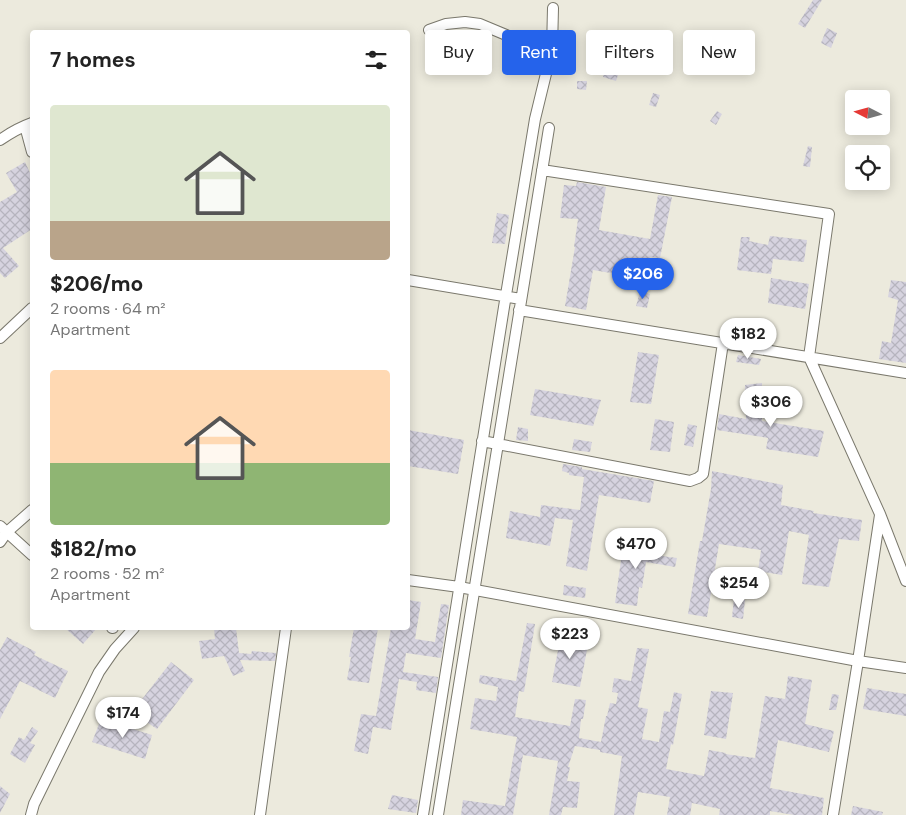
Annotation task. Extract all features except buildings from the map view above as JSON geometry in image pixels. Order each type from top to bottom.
[{"type":"street","points":[[552,30],[553,8]]},
{"type":"street","points":[[429,30],[446,24],[465,22],[480,24],[502,33]]},
{"type":"street","points":[[423,815],[535,118],[546,75]]},
{"type":"street","points":[[0,140],[29,125]]},
{"type":"street","points":[[438,815],[549,128]]},
{"type":"street","points":[[542,170],[829,214],[809,356],[880,514],[906,581]]},
{"type":"street","points":[[410,280],[506,296],[520,305],[723,343],[906,373]]},
{"type":"street","points":[[0,338],[30,310]]},
{"type":"street","points":[[482,441],[690,481],[698,478],[703,474],[723,343]]},
{"type":"street","points":[[0,542],[4,529],[30,511]]},
{"type":"street","points":[[833,815],[880,514]]},
{"type":"street","points":[[4,529],[30,553]]},
{"type":"street","points":[[410,580],[459,587],[858,661],[906,668]]},
{"type":"street","points":[[31,815],[34,804],[99,672],[115,649],[132,630]]},
{"type":"street","points":[[260,815],[286,630]]}]
